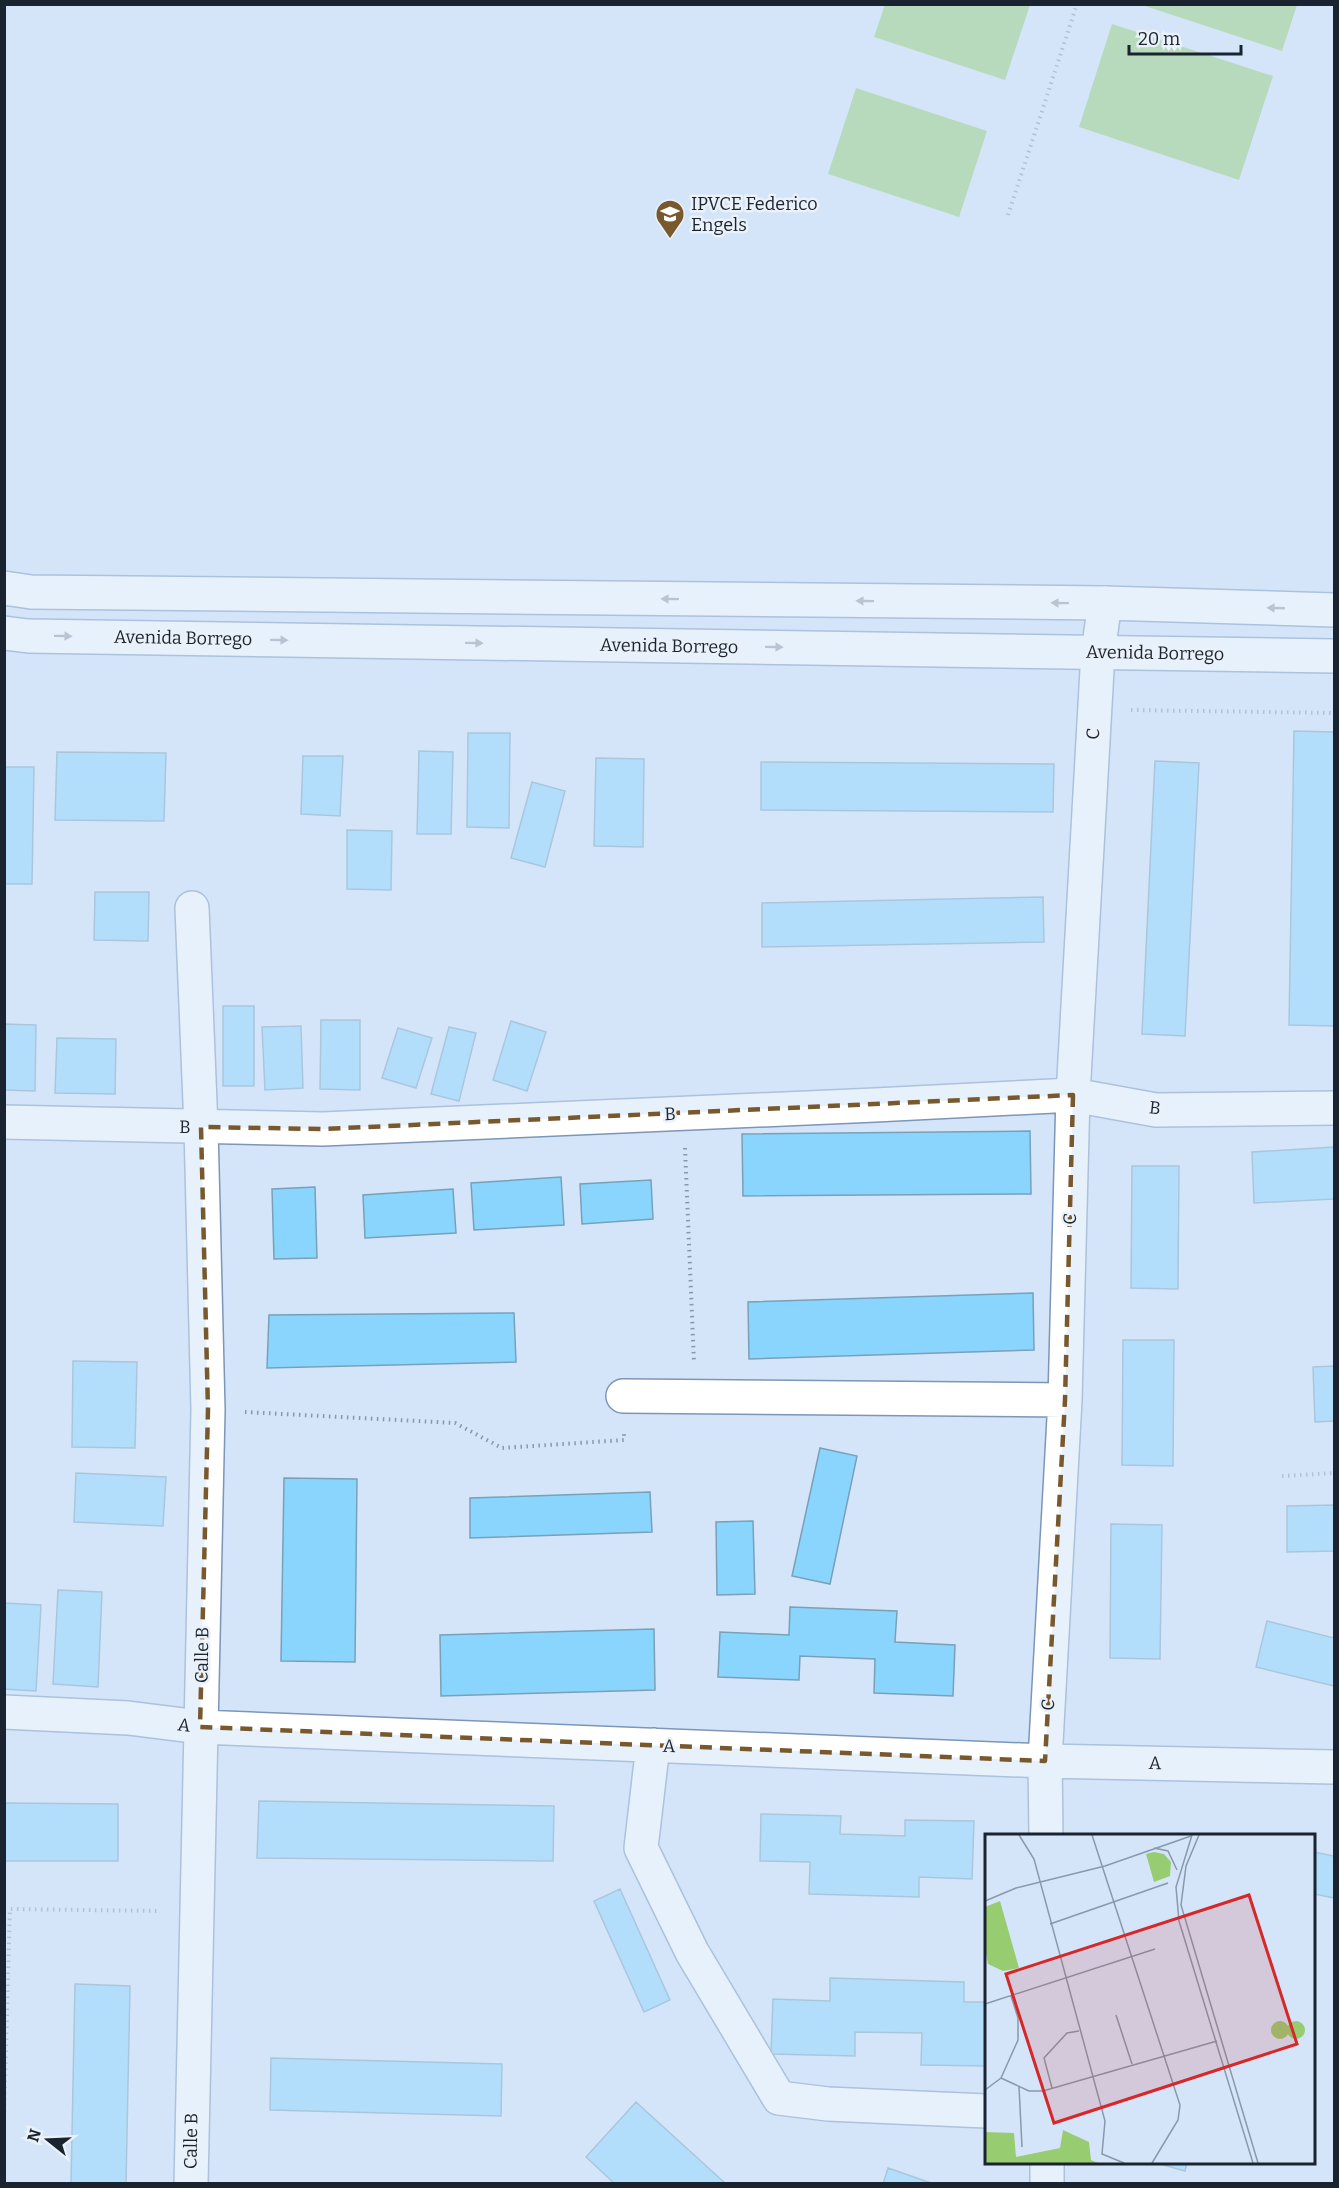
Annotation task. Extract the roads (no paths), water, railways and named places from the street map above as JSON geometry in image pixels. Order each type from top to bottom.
[{"type":"street","points":[[4,588],[31,592],[1105,603],[1335,610]]},
{"type":"street","name":"C","points":[[1046,1834],[1046,1761],[1065,1400],[1073,1095],[1098,652],[1105,603]]},
{"type":"street","name":"Avenida Borrego","points":[[4,633],[28,636],[1335,656]]},
{"type":"street","name":"Calle B","points":[[191,2184],[208,1410],[201,1127],[192,908]]},
{"type":"street","name":"B","points":[[4,1122],[323,1129],[1073,1095],[1156,1110],[1335,1108]]},
{"type":"street","points":[[623,1396],[1065,1400]]},
{"type":"street","name":"A","points":[[4,1712],[128,1718],[200,1727],[1046,1761],[1335,1767]]},
{"type":"street","points":[[653,1745],[640,1848],[692,1952],[779,2098],[828,2104],[985,2111]]},
{"type":"street","points":[[1047,2164],[1047,2184]]},
{"type":"place","name":"IPVCE Federico Engels","points":[[670,240]]}]
